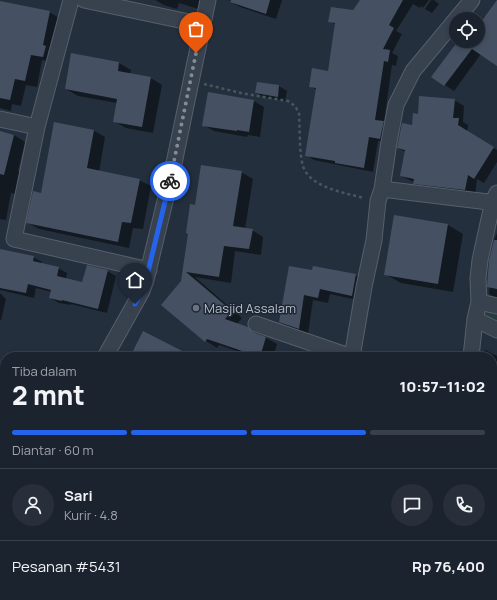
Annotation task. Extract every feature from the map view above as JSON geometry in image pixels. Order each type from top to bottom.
[{"type":"street","points":[[71,0],[7,238],[149,270]]},
{"type":"street","points":[[84,0],[203,25]]},
{"type":"street","points":[[108,352],[142,291],[149,270],[173,168],[208,0]]},
{"type":"street","points":[[353,352],[374,240],[380,195],[396,105],[413,71],[472,0]]},
{"type":"street","points":[[0,119],[37,127]]},
{"type":"street","points":[[380,195],[496,199],[480,260],[478,278],[479,302],[475,319],[472,352]]},
{"type":"street","points":[[479,302],[497,306]]},
{"type":"street","points":[[475,319],[497,330]]},
{"type":"street","points":[[256,324],[337,352]]},
{"type":"path","points":[[190,81],[292,104],[297,108],[299,113],[302,162],[307,174],[321,184],[334,190],[380,195]]},
{"type":"green space","points":[[480,291],[497,297],[497,326],[480,317]]},
{"type":"building","points":[[231,0],[270,0],[266,14],[230,2]]},
{"type":"building","points":[[360,0],[403,0],[389,25],[394,28],[383,49],[390,50],[388,62],[384,61],[375,120],[384,121],[380,139],[369,137],[364,168],[305,156],[316,88],[309,87],[312,68],[328,71],[335,23],[328,22],[331,7],[353,10]]},
{"type":"building","points":[[497,0],[497,66],[472,49],[444,86],[431,77],[453,48],[485,48],[485,16]]},
{"type":"building","points":[[0,1],[50,11],[43,45],[46,46],[43,57],[31,55],[25,81],[15,79],[10,100],[0,98]]},
{"type":"building","points":[[71,53],[119,62],[118,71],[151,77],[142,127],[113,122],[117,99],[65,89]]},
{"type":"building","points":[[257,82],[279,85],[278,97],[255,93]]},
{"type":"building","points":[[208,92],[254,100],[249,132],[202,126]]},
{"type":"building","points":[[419,96],[455,99],[453,118],[459,118],[458,125],[494,147],[474,179],[468,175],[465,190],[413,184],[414,179],[400,176],[405,150],[397,148],[402,123],[412,125],[413,113],[418,114]]},
{"type":"building","points":[[54,122],[94,130],[87,168],[140,179],[131,223],[122,222],[118,242],[26,223],[33,191],[41,193]]},
{"type":"building","points":[[0,131],[14,135],[4,175],[0,174]]},
{"type":"building","points":[[201,165],[242,171],[233,226],[253,229],[249,249],[224,246],[219,277],[186,272],[232,311],[225,319],[248,327],[253,332],[266,337],[262,352],[245,352],[207,339],[205,342],[161,305],[181,281],[188,234],[186,233],[190,204],[195,205]]},
{"type":"building","points":[[394,215],[448,224],[438,284],[384,275]]},
{"type":"building","points":[[494,240],[497,240],[497,289],[487,287],[489,261]]},
{"type":"building","points":[[0,249],[34,256],[33,261],[59,267],[57,276],[82,282],[87,265],[108,270],[98,309],[49,298],[51,290],[28,284],[26,293],[0,288]]},
{"type":"building","points":[[289,266],[312,270],[313,266],[356,274],[352,296],[320,289],[318,298],[304,295],[299,329],[279,322]]},
{"type":"building","points":[[143,331],[184,352],[132,352]]},
{"type":"way so far","points":[[170,181],[196,53]]},
{"type":"place","name":"Masjid Assalam","points":[[196,308]]},
{"type":"route","points":[[135,304],[146,280],[170,181]]}]
